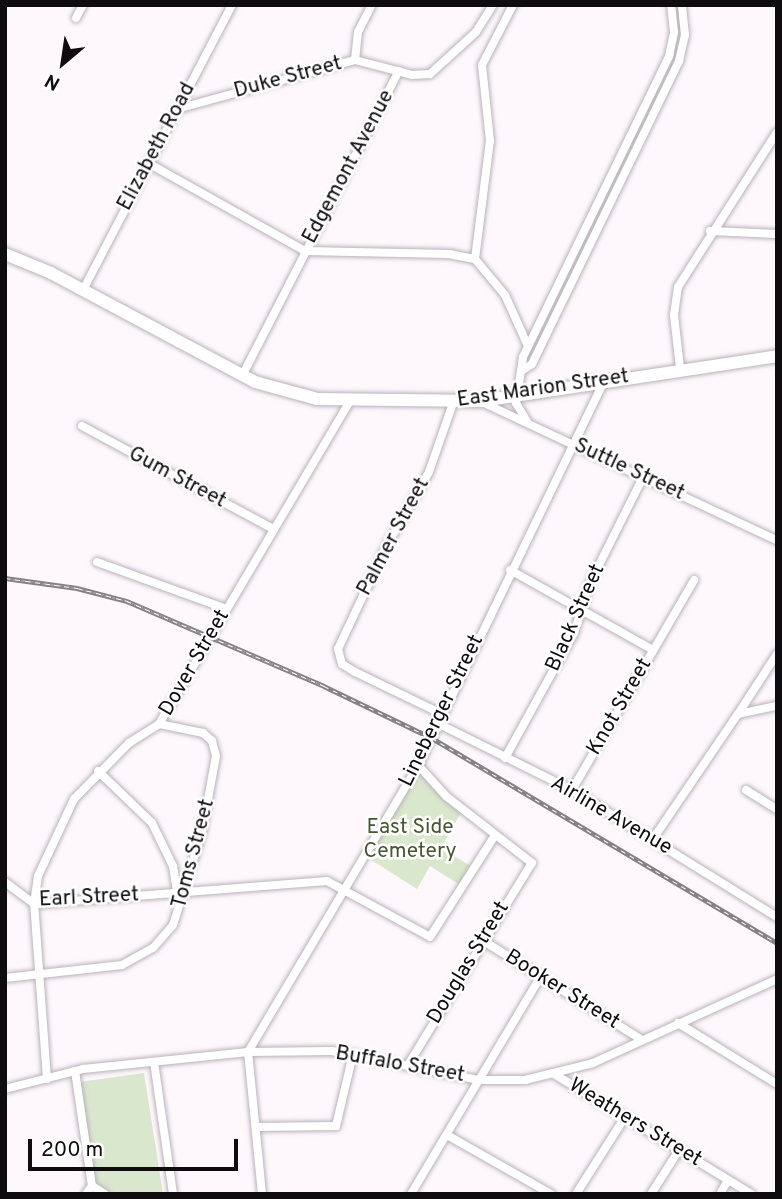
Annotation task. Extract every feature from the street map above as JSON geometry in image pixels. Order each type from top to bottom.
[{"type":"main road","name":"East Marion Street","points":[[5,254],[83,290],[242,376],[288,394],[350,401],[481,401],[680,368],[777,356]]},
{"type":"street","points":[[76,18],[83,5]]},
{"type":"street","name":"Elizabeth Road","points":[[83,290],[232,5]]},
{"type":"street","points":[[355,60],[358,32],[372,5]]},
{"type":"street","name":"Edgemont Avenue","points":[[242,376],[399,71],[425,75],[436,70],[482,26],[492,5]]},
{"type":"street","points":[[475,259],[491,141],[482,65],[513,5]]},
{"type":"street","points":[[528,423],[519,413],[516,396],[528,346],[672,47],[671,5]]},
{"type":"street","points":[[523,370],[532,364],[657,107],[684,44],[682,5]]},
{"type":"street","name":"Duke Street","points":[[177,108],[355,60],[399,71]]},
{"type":"street","points":[[647,101],[657,107]]},
{"type":"street","points":[[680,368],[675,298],[686,270],[777,132]]},
{"type":"street","points":[[148,163],[305,251],[449,254],[475,259],[505,295],[528,346]]},
{"type":"street","points":[[586,226],[597,232]]},
{"type":"street","points":[[710,232],[777,234]]},
{"type":"street","name":"Lineberger Street","points":[[248,1052],[418,765],[444,715],[510,570],[604,381]]},
{"type":"street","name":"Dover Street","points":[[47,1079],[34,904],[38,876],[74,799],[129,743],[159,724],[350,401]]},
{"type":"street","name":"Suttle Street","points":[[481,401],[777,540]]},
{"type":"street","name":"Palmer Street","points":[[444,715],[346,667],[338,655],[338,646],[387,545],[429,472],[453,403]]},
{"type":"street","name":"Gum Street","points":[[82,426],[273,529]]},
{"type":"street","name":"Black Street","points":[[505,758],[574,633],[590,583],[643,477]]},
{"type":"street","points":[[97,562],[227,609]]},
{"type":"street","points":[[510,570],[653,650]]},
{"type":"street","name":"Knot Street","points":[[572,790],[694,580]]},
{"type":"street","points":[[653,839],[777,653]]},
{"type":"street","points":[[738,714],[777,706]]},
{"type":"street","name":"Toms Street","points":[[5,978],[112,967],[140,957],[173,925],[216,756],[212,741],[203,733],[159,724]]},
{"type":"street","name":"Airline Avenue","points":[[439,724],[572,790],[777,917]]},
{"type":"street","points":[[418,765],[446,796],[494,837]]},
{"type":"street","points":[[99,771],[152,823],[173,866],[182,892]]},
{"type":"street","points":[[746,790],[777,809]]},
{"type":"street","name":"Earl Street","points":[[5,882],[34,904],[327,881],[346,888],[430,937],[494,837]]},
{"type":"street","name":"Douglas Street","points":[[408,1065],[482,940],[532,863],[494,837]]},
{"type":"street","name":"Booker Street","points":[[482,940],[642,1040]]},
{"type":"street","points":[[411,1194],[541,976]]},
{"type":"street","name":"Buffalo Street","points":[[5,1089],[75,1071],[248,1052],[353,1054],[479,1080],[554,1074],[642,1040],[777,979]]},
{"type":"street","points":[[678,1023],[777,1084]]},
{"type":"street","points":[[248,1052],[262,1194]]},
{"type":"street","points":[[256,1127],[336,1126],[353,1054]]},
{"type":"street","points":[[154,1062],[173,1194]]},
{"type":"street","points":[[75,1071],[92,1186],[86,1194]]},
{"type":"street","name":"Weathers Street","points":[[554,1074],[751,1194]]},
{"type":"street","points":[[576,1194],[625,1117]]},
{"type":"street","points":[[447,1135],[551,1194]]},
{"type":"street","points":[[651,1194],[679,1150]]},
{"type":"street","points":[[720,1194],[729,1180]]},
{"type":"street","points":[[92,1186],[105,1194]]},
{"type":"green space","name":"East Side Cemetery","points":[[418,765],[462,811],[441,848],[474,868],[463,887],[430,866],[417,889],[365,856]]},
{"type":"green space","points":[[144,1073],[163,1194],[107,1194],[95,1186],[79,1082]]},
{"type":"railway","points":[[5,578],[77,588],[127,601],[324,686],[432,738],[777,943]]}]
